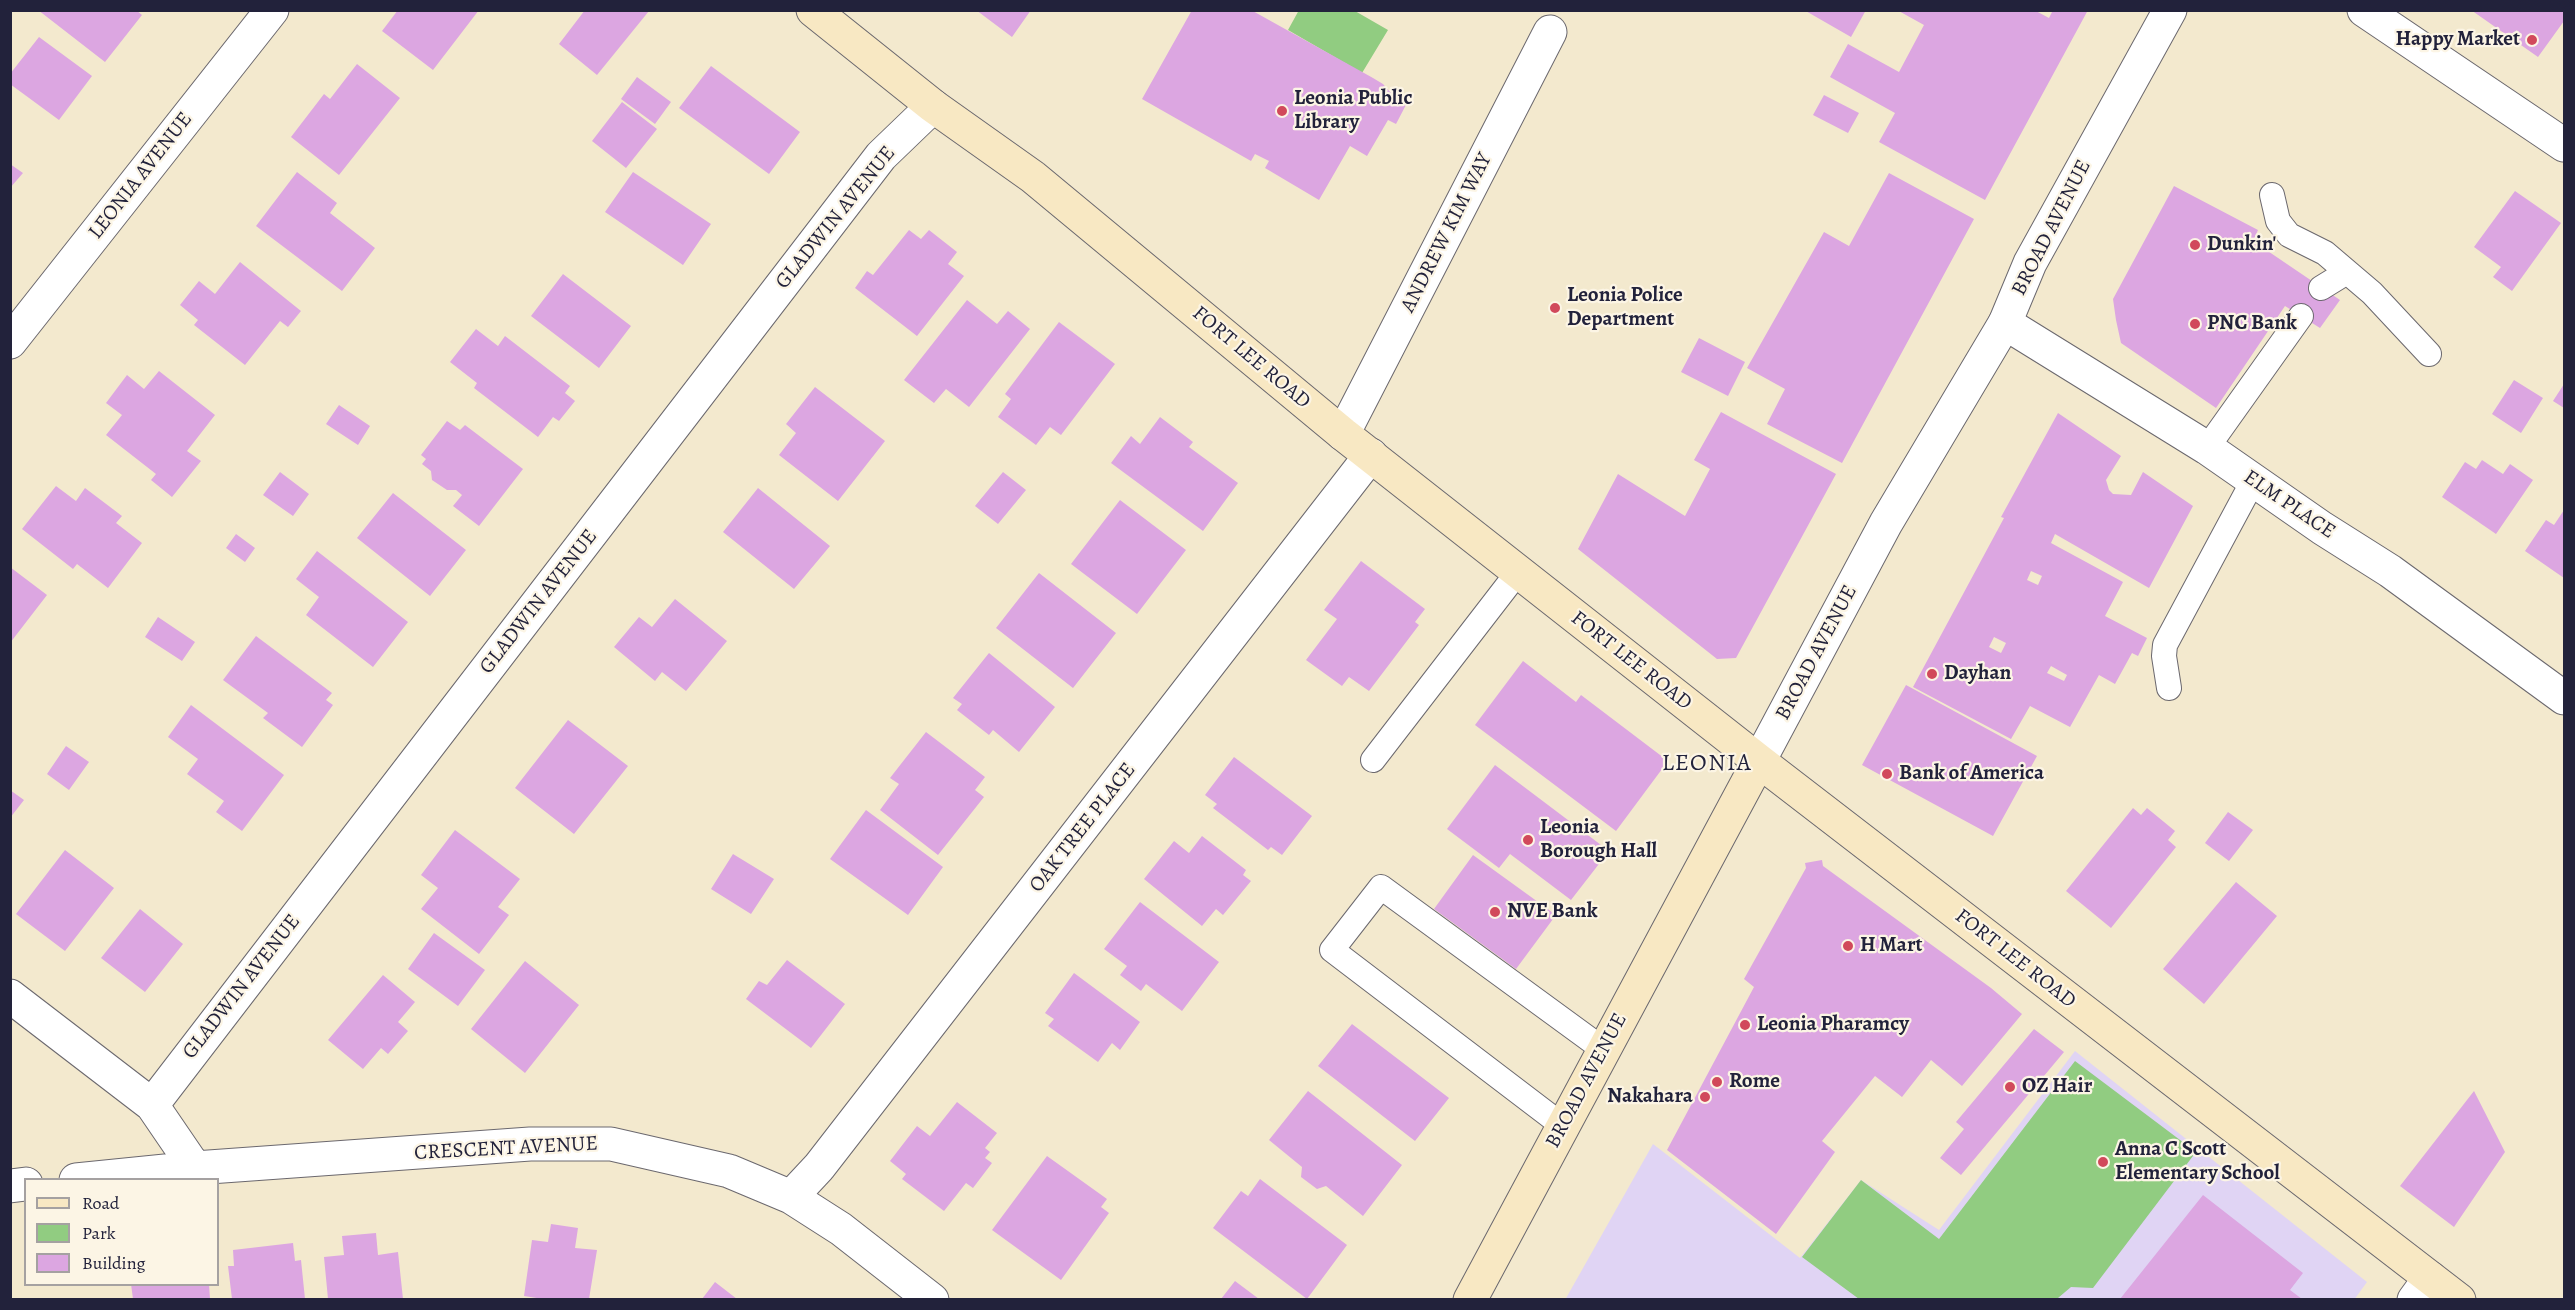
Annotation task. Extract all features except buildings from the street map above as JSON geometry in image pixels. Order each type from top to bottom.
[{"type":"main road","name":"FORT LEE ROAD","points":[[813,10],[933,106],[1033,177],[1343,434],[2422,1288],[2458,1299]]},
{"type":"main road","name":"BROAD AVENUE","points":[[1470,1299],[1759,761]]},
{"type":"street","name":"LEONIA AVENUE","points":[[10,342],[272,10]]},
{"type":"street","name":"BROAD AVENUE","points":[[1759,761],[1886,523],[2005,323],[2030,263],[2170,10]]},
{"type":"street","points":[[2364,10],[2565,145]]},
{"type":"street","name":"ANDREW KIM WAY","points":[[1343,434],[1550,32]]},
{"type":"street","name":"GLADWIN AVENUE","points":[[152,1105],[881,156],[933,106]]},
{"type":"street","name":"ELM PLACE","points":[[2005,323],[2206,448],[2390,571],[2565,698]]},
{"type":"street","name":"OAK TREE PLACE","points":[[791,1197],[819,1167],[1371,455]]},
{"type":"street","points":[[10,996],[152,1105],[195,1168]]},
{"type":"street","name":"CRESCENT AVENUE","points":[[87,1178],[530,1144],[611,1144],[729,1171],[791,1197],[841,1229],[932,1299]]},
{"type":"lane","points":[[2272,195],[2278,221],[2289,235],[2325,253],[2372,293],[2429,354]]},
{"type":"lane","points":[[2321,288],[2347,272]]},
{"type":"lane","points":[[2206,448],[2301,316]]},
{"type":"lane","points":[[2169,688],[2165,645],[2253,481]]},
{"type":"lane","points":[[1373,760],[1518,572]]},
{"type":"lane","points":[[1563,1126],[1332,950],[1381,887],[1604,1050]]},
{"type":"shaded area","name":"Anna C Scott Elementary School","points":[[2075,1051],[2367,1282],[2354,1300],[1565,1300],[1653,1144],[1800,1258],[1861,1180],[1939,1230]]},
{"type":"green space","points":[[1299,10],[1355,11],[1388,30],[1362,73],[1288,30]]},
{"type":"green space","points":[[2075,1061],[2196,1152],[2093,1288],[2071,1287],[2058,1298],[1859,1299],[1802,1257],[1861,1180],[1939,1239]]},
{"type":"place","name":"Happy Market","points":[[2532,40]]},
{"type":"place","name":"Leonia Public Library","points":[[1282,111]]},
{"type":"place","name":"Dunkin'","points":[[2195,245]]},
{"type":"place","name":"Leonia Police Department","points":[[1555,308]]},
{"type":"place","name":"PNC Bank","points":[[2195,324]]},
{"type":"place","name":"Dayhan","points":[[1932,674]]},
{"type":"place","name":"Bank of America","points":[[1887,774]]},
{"type":"place","name":"Leonia Borough Hall","points":[[1528,840]]},
{"type":"place","name":"NVE Bank","points":[[1495,912]]},
{"type":"place","name":"H Mart","points":[[1848,946]]},
{"type":"place","name":"Leonia Pharamcy","points":[[1745,1025]]},
{"type":"place","name":"Rome","points":[[1717,1082]]},
{"type":"place","name":"OZ Hair","points":[[2010,1087]]},
{"type":"place","name":"Nakahara","points":[[1705,1097]]},
{"type":"place","name":"Anna C Scott Elementary School","points":[[2103,1162]]},
{"type":"district","name":"LEONIA","points":[[1707,764]]}]
